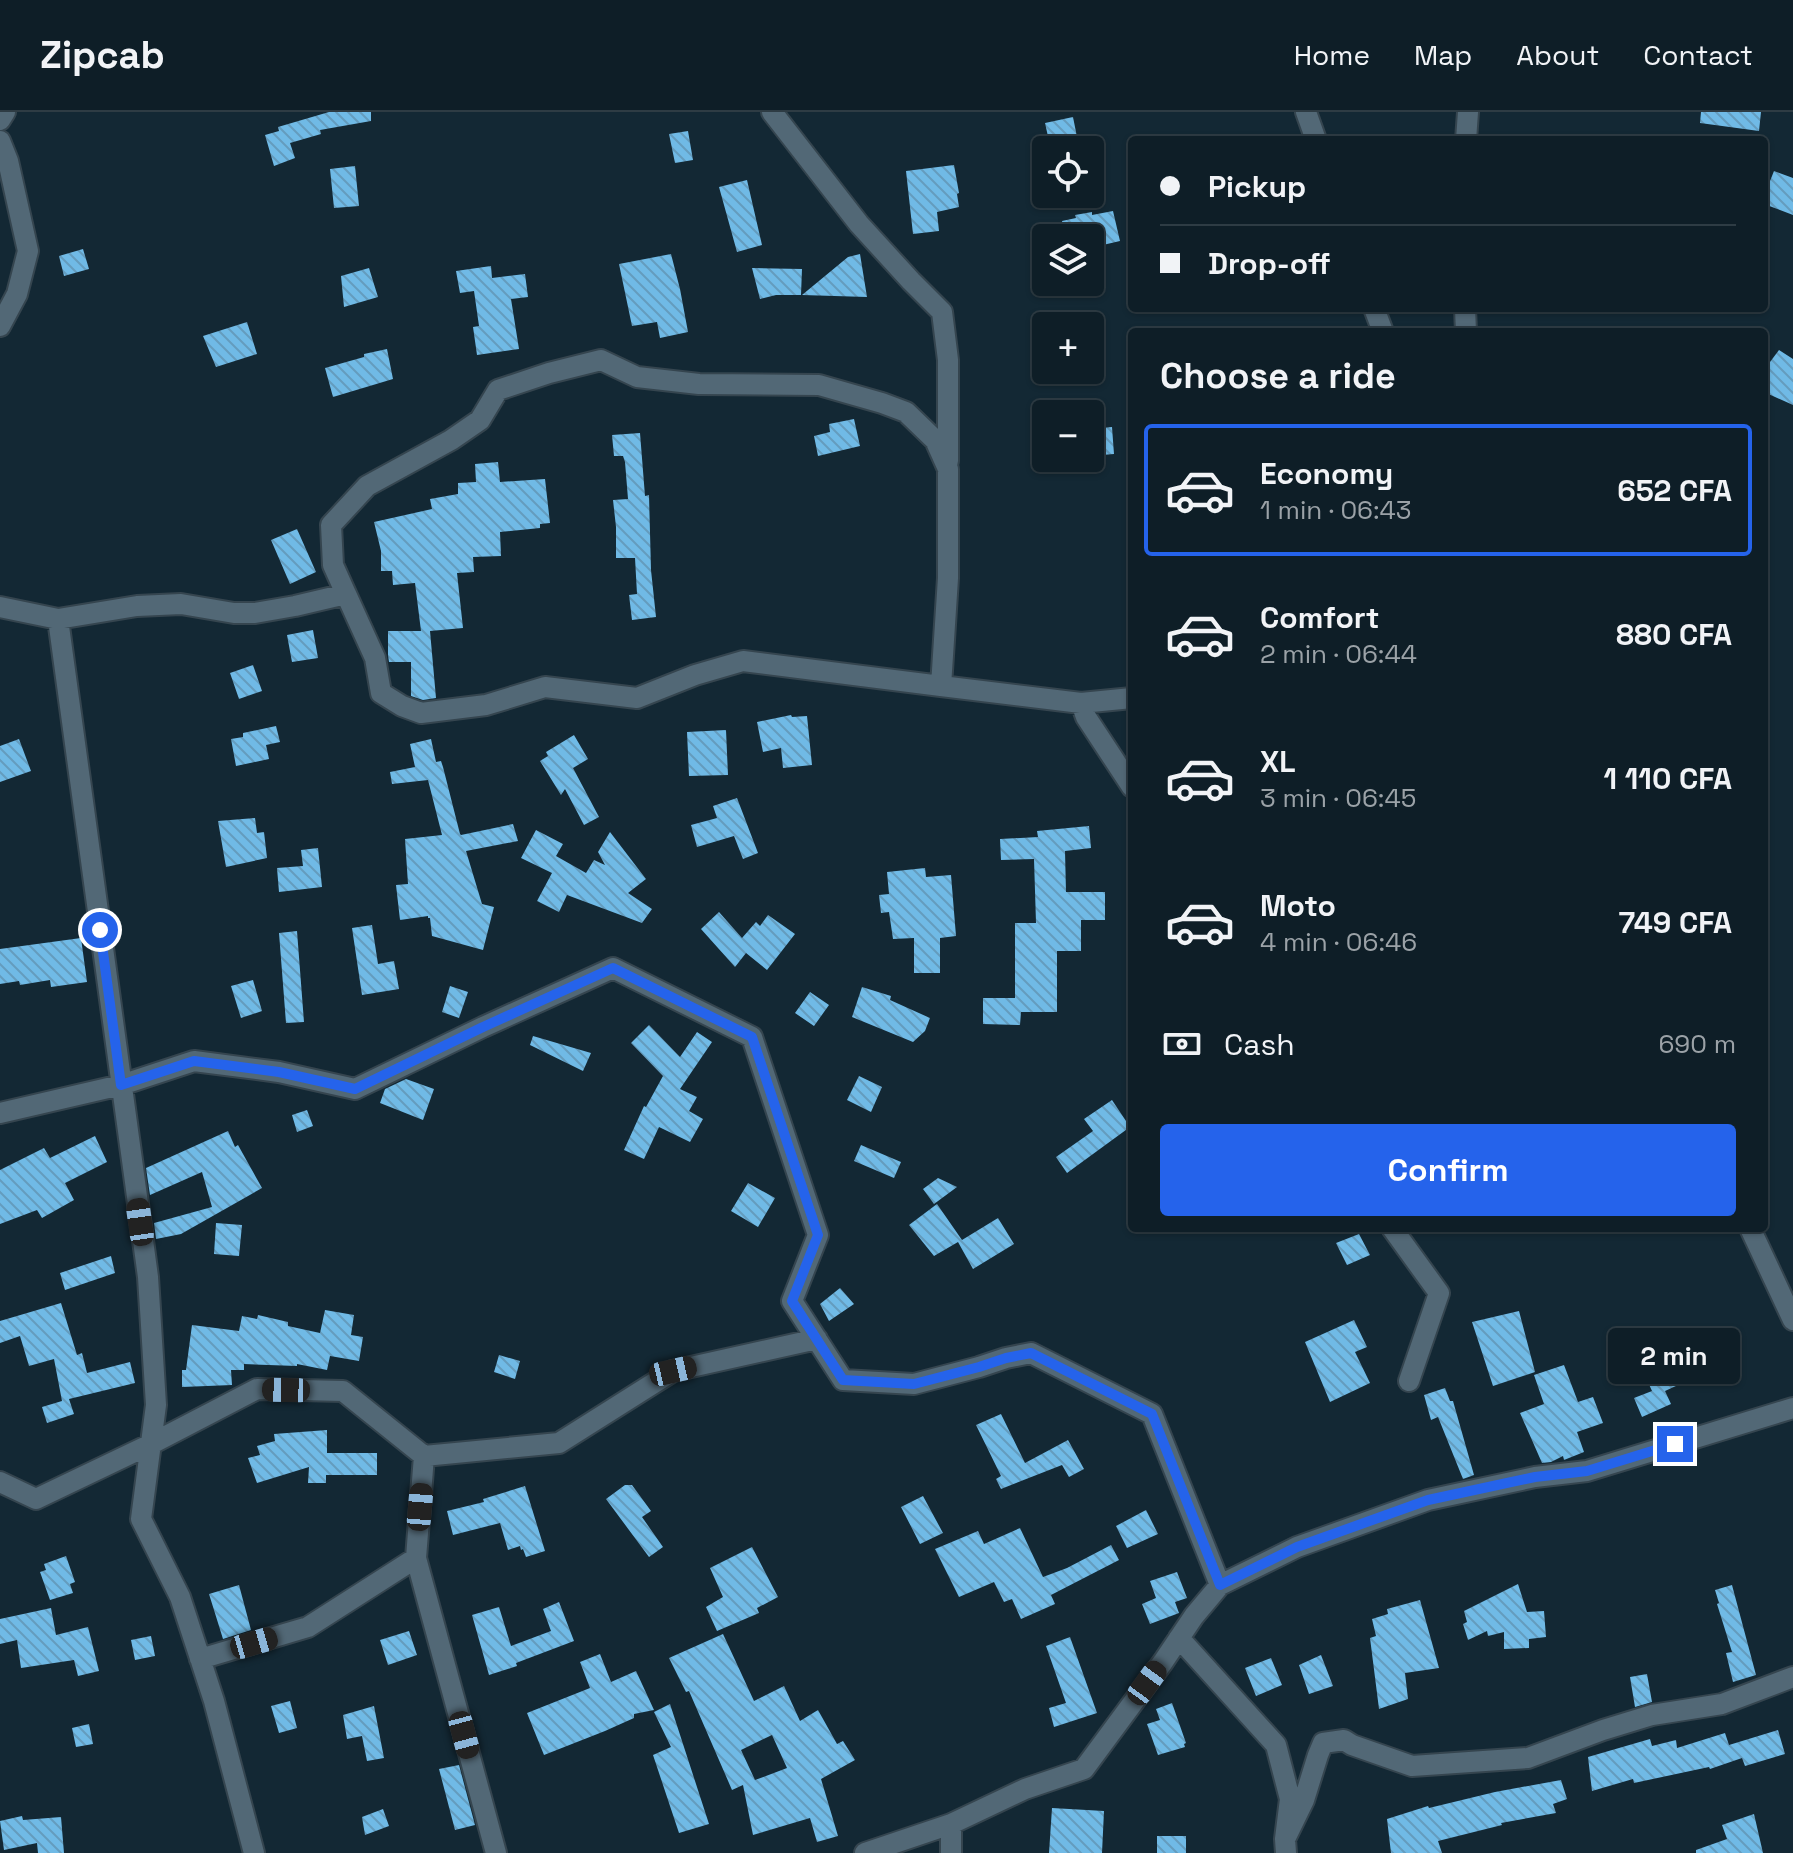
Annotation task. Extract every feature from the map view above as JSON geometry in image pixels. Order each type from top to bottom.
[{"type":"street","points":[[0,120],[5,112]]},
{"type":"street","points":[[772,112],[859,224],[942,312],[948,360],[948,578],[941,686]]},
{"type":"street","points":[[1306,112],[1315,136]]},
{"type":"street","points":[[1466,136],[1468,112]]},
{"type":"street","points":[[0,141],[8,161],[28,251],[17,294],[0,326]]},
{"type":"street","points":[[948,469],[935,440],[906,412],[882,403],[819,385],[699,384],[637,377],[601,360],[498,390],[480,420],[451,440],[367,486],[331,525],[333,565],[375,658],[381,693],[421,713],[486,705],[545,687],[637,698],[695,675],[743,661],[1081,703],[1128,698]]},
{"type":"street","points":[[0,607],[58,619],[137,606],[181,604],[234,613],[255,613],[346,594]]},
{"type":"street","points":[[58,619],[148,1277],[156,1405],[141,1519],[180,1597],[214,1701],[254,1853]]},
{"type":"street","points":[[1081,703],[1086,717],[1128,781]]},
{"type":"street","points":[[0,1113],[121,1085],[194,1061],[279,1072],[355,1089],[613,968],[752,1037],[818,1235],[792,1301],[843,1380],[914,1384],[1031,1353],[1152,1414],[1220,1585]]},
{"type":"street","points":[[1395,1232],[1439,1293],[1409,1381]]},
{"type":"street","points":[[1752,1232],[1793,1320]]},
{"type":"street","points":[[0,1482],[36,1499],[257,1389],[343,1391],[424,1456],[559,1443],[673,1371],[817,1339]]},
{"type":"street","points":[[865,1853],[951,1824],[1025,1789],[1084,1769],[1194,1616],[1220,1585],[1297,1547],[1428,1500],[1535,1477],[1587,1471],[1793,1408]]},
{"type":"street","points":[[424,1456],[416,1558],[496,1853]]},
{"type":"street","points":[[200,1659],[308,1627],[416,1558]]},
{"type":"street","points":[[1179,1638],[1276,1745],[1290,1799],[1285,1846]]},
{"type":"street","points":[[1285,1846],[1323,1743],[1344,1740],[1412,1766],[1528,1758],[1652,1715],[1722,1704],[1793,1677]]},
{"type":"street","points":[[951,1824],[951,1853]]},
{"type":"building","points":[[329,112],[371,112],[371,121],[320,130],[321,134],[290,143],[295,158],[274,166],[265,135],[279,131],[278,127]]},
{"type":"building","points":[[1701,112],[1761,112],[1759,131],[1700,123]]},
{"type":"building","points":[[1073,117],[1077,136],[1048,136],[1045,123]]},
{"type":"building","points":[[688,131],[693,160],[675,163],[669,134]]},
{"type":"building","points":[[954,165],[959,207],[937,212],[939,231],[913,234],[906,171]]},
{"type":"building","points":[[355,166],[359,206],[334,208],[330,169]]},
{"type":"building","points":[[1774,171],[1793,178],[1793,215],[1768,206],[1768,186]]},
{"type":"building","points":[[747,180],[762,245],[737,252],[719,187]]},
{"type":"building","points":[[1113,211],[1120,241],[1104,245],[1104,224],[1063,224],[1062,221],[1076,218],[1075,215],[1092,212],[1092,215]]},
{"type":"building","points":[[83,249],[89,269],[64,276],[59,256]]},
{"type":"building","points":[[671,254],[688,332],[660,338],[657,322],[632,326],[619,264]]},
{"type":"building","points":[[860,254],[867,297],[802,295],[848,257]]},
{"type":"building","points":[[491,266],[492,278],[525,274],[528,297],[511,299],[519,349],[477,355],[473,327],[479,326],[474,291],[460,293],[456,271]]},
{"type":"building","points":[[369,268],[378,297],[344,307],[341,276]]},
{"type":"building","points":[[752,268],[802,269],[801,295],[776,295],[760,299]]},
{"type":"building","points":[[247,322],[257,354],[216,367],[203,336]]},
{"type":"building","points":[[387,349],[393,379],[333,397],[325,368]]},
{"type":"building","points":[[1779,350],[1793,359],[1793,405],[1768,394],[1768,365]]},
{"type":"building","points":[[854,419],[860,446],[818,456],[814,436],[830,432],[829,424]]},
{"type":"building","points":[[1112,427],[1114,454],[1104,455],[1104,428]]},
{"type":"building","points":[[640,433],[645,496],[649,495],[656,617],[632,620],[629,595],[637,594],[635,558],[616,558],[613,500],[628,499],[625,462],[623,456],[614,456],[612,435]]},
{"type":"building","points":[[498,462],[500,482],[545,479],[550,523],[540,524],[540,528],[500,532],[501,556],[473,557],[474,572],[457,573],[463,628],[430,631],[436,698],[423,700],[411,696],[411,662],[389,662],[388,631],[421,631],[415,583],[393,585],[392,571],[381,571],[381,551],[374,522],[432,509],[430,499],[458,494],[458,483],[476,482],[475,464]]},
{"type":"building","points":[[297,529],[316,572],[290,584],[271,540]]},
{"type":"building","points":[[313,630],[318,658],[292,662],[287,635]]},
{"type":"building","points":[[253,665],[262,691],[239,699],[230,673]]},
{"type":"building","points":[[791,715],[807,716],[812,765],[783,768],[781,748],[763,752],[757,722]]},
{"type":"building","points":[[276,726],[280,742],[266,745],[269,759],[236,766],[231,739],[243,737],[243,733]]},
{"type":"building","points":[[726,730],[728,775],[689,776],[687,732]]},
{"type":"building","points":[[574,735],[588,759],[573,768],[599,817],[584,825],[565,789],[561,795],[540,761],[548,756],[546,752]]},
{"type":"building","points":[[19,739],[31,771],[0,782],[0,746]]},
{"type":"building","points":[[431,739],[436,762],[441,761],[443,767],[460,834],[513,824],[518,841],[466,851],[482,904],[494,907],[483,950],[432,936],[428,916],[400,920],[396,885],[408,884],[405,839],[442,835],[428,780],[392,784],[390,772],[415,767],[410,744]]},
{"type":"building","points":[[737,798],[758,853],[743,859],[734,836],[697,847],[691,825],[717,818],[713,806]]},
{"type":"building","points":[[255,818],[257,833],[264,832],[267,858],[226,867],[218,821]]},
{"type":"building","points":[[1089,826],[1091,848],[1065,851],[1066,892],[1105,892],[1105,920],[1081,920],[1081,951],[1057,951],[1057,1012],[1021,1012],[1020,1025],[983,1024],[983,998],[1015,998],[1015,923],[1036,923],[1034,859],[1001,860],[1000,839],[1038,837],[1037,831]]},
{"type":"building","points":[[536,830],[563,844],[556,856],[586,873],[594,860],[605,865],[598,852],[610,832],[646,879],[628,893],[652,909],[642,923],[567,895],[559,912],[537,901],[552,873],[521,858]]},
{"type":"building","points":[[318,848],[322,887],[279,892],[277,868],[303,866],[301,850]]},
{"type":"building","points":[[925,868],[926,877],[951,875],[956,936],[940,938],[940,973],[914,973],[914,938],[893,939],[889,912],[881,913],[879,895],[889,894],[887,872]]},
{"type":"building","points":[[719,912],[742,938],[756,922],[760,926],[768,915],[795,934],[767,970],[746,953],[735,967],[701,929]]},
{"type":"building","points":[[372,925],[378,964],[394,961],[399,989],[362,995],[352,928]]},
{"type":"building","points":[[297,931],[304,1022],[286,1023],[279,933]]},
{"type":"building","points":[[81,938],[87,982],[51,987],[50,980],[20,985],[19,981],[0,984],[0,949]]},
{"type":"building","points":[[253,980],[262,1011],[241,1018],[231,986]]},
{"type":"building","points":[[450,986],[468,992],[459,1018],[442,1012]]},
{"type":"building","points":[[862,987],[891,996],[890,1000],[930,1018],[925,1031],[913,1042],[852,1017]]},
{"type":"building","points":[[810,992],[829,1005],[814,1026],[795,1013]]},
{"type":"building","points":[[649,1025],[680,1057],[697,1032],[712,1042],[680,1089],[697,1097],[689,1111],[703,1119],[690,1142],[659,1127],[644,1159],[624,1150],[644,1106],[663,1076],[631,1043]]},
{"type":"building","points":[[533,1036],[591,1053],[583,1071],[530,1045]]},
{"type":"building","points":[[859,1076],[882,1087],[871,1112],[847,1100]]},
{"type":"building","points":[[406,1079],[434,1089],[423,1120],[380,1103],[385,1089]]},
{"type":"building","points":[[1112,1100],[1128,1128],[1067,1173],[1056,1157],[1093,1131],[1084,1119]]},
{"type":"building","points":[[307,1110],[313,1126],[297,1132],[292,1115]]},
{"type":"building","points":[[228,1131],[262,1188],[181,1234],[156,1239],[154,1223],[212,1207],[202,1172],[150,1195],[146,1168]]},
{"type":"building","points":[[95,1136],[107,1162],[65,1183],[74,1200],[42,1218],[37,1210],[0,1224],[0,1170],[44,1148],[50,1158]]},
{"type":"building","points":[[861,1145],[901,1162],[894,1178],[854,1161]]},
{"type":"building","points":[[938,1178],[957,1187],[934,1204],[923,1189]]},
{"type":"building","points":[[748,1183],[775,1198],[758,1227],[731,1211]]},
{"type":"building","points":[[937,1204],[962,1240],[998,1218],[1014,1244],[973,1269],[958,1242],[934,1256],[909,1225]]},
{"type":"building","points":[[216,1223],[242,1225],[239,1256],[214,1254]]},
{"type":"building","points":[[1359,1234],[1370,1255],[1347,1265],[1336,1243]]},
{"type":"building","points":[[111,1256],[115,1273],[65,1290],[60,1273]]},
{"type":"building","points":[[840,1288],[854,1304],[829,1321],[820,1304]]},
{"type":"building","points":[[61,1303],[77,1355],[82,1353],[87,1373],[130,1362],[135,1383],[69,1399],[74,1414],[47,1423],[42,1407],[62,1401],[54,1359],[29,1366],[20,1336],[0,1343],[0,1321]]},
{"type":"building","points":[[325,1310],[354,1315],[351,1335],[363,1337],[359,1361],[330,1356],[327,1370],[297,1364],[244,1364],[244,1370],[231,1370],[232,1385],[182,1387],[182,1370],[186,1370],[192,1325],[239,1331],[242,1316],[257,1319],[258,1315],[320,1333]]},
{"type":"building","points":[[1519,1311],[1535,1372],[1493,1386],[1472,1322]]},
{"type":"building","points":[[1354,1320],[1367,1347],[1355,1352],[1370,1383],[1330,1402],[1305,1342]]},
{"type":"building","points":[[499,1355],[520,1361],[515,1379],[494,1372]]},
{"type":"building","points":[[1682,1364],[1689,1380],[1665,1391],[1671,1404],[1642,1417],[1634,1398],[1652,1391],[1647,1380]]},
{"type":"building","points":[[1564,1365],[1578,1402],[1593,1397],[1603,1423],[1577,1432],[1584,1452],[1564,1460],[1563,1456],[1542,1463],[1520,1413],[1544,1404],[1534,1375]]},
{"type":"building","points":[[1445,1388],[1450,1401],[1453,1401],[1474,1475],[1463,1479],[1438,1417],[1431,1420],[1424,1395]]},
{"type":"building","points":[[1001,1414],[1025,1463],[1068,1440],[1084,1469],[1069,1477],[1062,1465],[1001,1489],[996,1479],[1001,1476],[976,1425]]},
{"type":"building","points":[[327,1430],[327,1453],[377,1453],[377,1475],[326,1475],[326,1483],[308,1483],[309,1467],[257,1483],[248,1458],[260,1455],[257,1446],[275,1441],[274,1434]]},
{"type":"building","points":[[625,1485],[632,1485],[651,1511],[642,1517],[663,1547],[649,1557],[606,1499]]},
{"type":"building","points":[[525,1486],[545,1551],[526,1557],[520,1546],[508,1550],[500,1523],[453,1535],[447,1511],[484,1502],[483,1499]]},
{"type":"building","points":[[923,1496],[943,1533],[920,1544],[901,1507]]},
{"type":"building","points":[[1146,1510],[1158,1534],[1127,1548],[1116,1526]]},
{"type":"building","points":[[1020,1528],[1043,1577],[1111,1545],[1119,1560],[1051,1595],[1055,1604],[1021,1619],[1012,1599],[1004,1602],[994,1582],[959,1597],[935,1549],[978,1531],[984,1544]]},
{"type":"building","points":[[752,1547],[778,1597],[757,1608],[759,1613],[717,1631],[706,1607],[723,1597],[710,1568]]},
{"type":"building","points":[[66,1556],[75,1582],[70,1584],[73,1593],[50,1600],[40,1572],[46,1570],[44,1564]]},
{"type":"building","points":[[1177,1572],[1187,1598],[1175,1602],[1179,1613],[1150,1624],[1142,1604],[1156,1598],[1150,1581]]},
{"type":"building","points":[[1518,1584],[1527,1612],[1544,1611],[1546,1637],[1529,1639],[1529,1648],[1504,1649],[1504,1632],[1488,1636],[1487,1631],[1468,1640],[1463,1624],[1467,1622],[1464,1611]]},
{"type":"building","points":[[239,1585],[251,1630],[223,1639],[209,1594]]},
{"type":"building","points":[[1732,1585],[1756,1675],[1733,1682],[1726,1653],[1732,1652],[1715,1590]]},
{"type":"building","points":[[1420,1600],[1439,1668],[1405,1673],[1408,1699],[1379,1709],[1370,1638],[1376,1636],[1372,1619],[1388,1614],[1387,1609]]},
{"type":"building","points":[[559,1602],[574,1641],[489,1675],[472,1615],[499,1607],[511,1646],[551,1631],[543,1609]]},
{"type":"building","points":[[51,1608],[56,1635],[88,1627],[99,1671],[78,1676],[74,1660],[21,1668],[17,1640],[0,1644],[0,1619]]},
{"type":"building","points":[[409,1631],[417,1655],[388,1665],[380,1640]]},
{"type":"building","points":[[723,1634],[754,1701],[784,1686],[800,1721],[818,1710],[837,1744],[843,1741],[855,1760],[821,1779],[838,1836],[817,1842],[810,1818],[753,1835],[743,1785],[732,1790],[689,1691],[686,1692],[669,1658]],"holes":[[[772,1735],[787,1768],[755,1780],[741,1750]]]},
{"type":"building","points":[[151,1636],[155,1656],[135,1660],[131,1640]]},
{"type":"building","points":[[1070,1637],[1097,1713],[1054,1727],[1049,1708],[1066,1703],[1046,1646]]},
{"type":"building","points":[[600,1654],[611,1682],[636,1671],[654,1710],[634,1714],[634,1718],[544,1755],[527,1713],[590,1688],[580,1662]]},
{"type":"building","points":[[1321,1655],[1333,1686],[1309,1694],[1299,1665]]},
{"type":"building","points":[[1271,1658],[1282,1685],[1256,1696],[1245,1668]]},
{"type":"building","points":[[1647,1674],[1652,1702],[1635,1707],[1630,1677]]},
{"type":"building","points":[[290,1701],[297,1728],[279,1733],[271,1706]]},
{"type":"building","points":[[1172,1703],[1185,1747],[1158,1755],[1147,1724],[1160,1720],[1156,1709]]},
{"type":"building","points":[[670,1704],[709,1824],[679,1833],[653,1755],[671,1747],[654,1712]]},
{"type":"building","points":[[374,1706],[384,1758],[367,1761],[362,1736],[347,1739],[343,1715]]},
{"type":"building","points":[[89,1724],[93,1744],[76,1747],[72,1728]]},
{"type":"building","points":[[1778,1730],[1785,1754],[1745,1766],[1742,1758],[1710,1769],[1634,1783],[1633,1779],[1592,1791],[1588,1757],[1650,1739],[1652,1746],[1676,1740],[1677,1748],[1725,1733],[1729,1745]]},
{"type":"building","points":[[459,1765],[475,1825],[455,1830],[439,1769]]},
{"type":"building","points":[[1561,1780],[1567,1799],[1553,1804],[1556,1813],[1501,1823],[1438,1841],[1442,1853],[1391,1853],[1387,1819],[1428,1806]]},
{"type":"building","points":[[1052,1808],[1104,1811],[1102,1853],[1049,1853]]},
{"type":"building","points":[[383,1809],[389,1826],[365,1835],[362,1817]]},
{"type":"building","points":[[1754,1814],[1763,1853],[1696,1853],[1696,1850],[1727,1839],[1722,1825]]},
{"type":"building","points":[[22,1816],[23,1820],[61,1817],[64,1853],[38,1853],[37,1843],[4,1850],[0,1821]]},
{"type":"building","points":[[1157,1836],[1186,1836],[1186,1853],[1157,1853]]},
{"type":"route","points":[[100,930],[121,1085],[194,1061],[279,1072],[355,1089],[613,968],[752,1037],[818,1235],[792,1301],[843,1380],[914,1384],[1031,1353],[1152,1414],[1220,1585],[1297,1547],[1428,1500],[1535,1477],[1587,1471],[1675,1444]]}]
